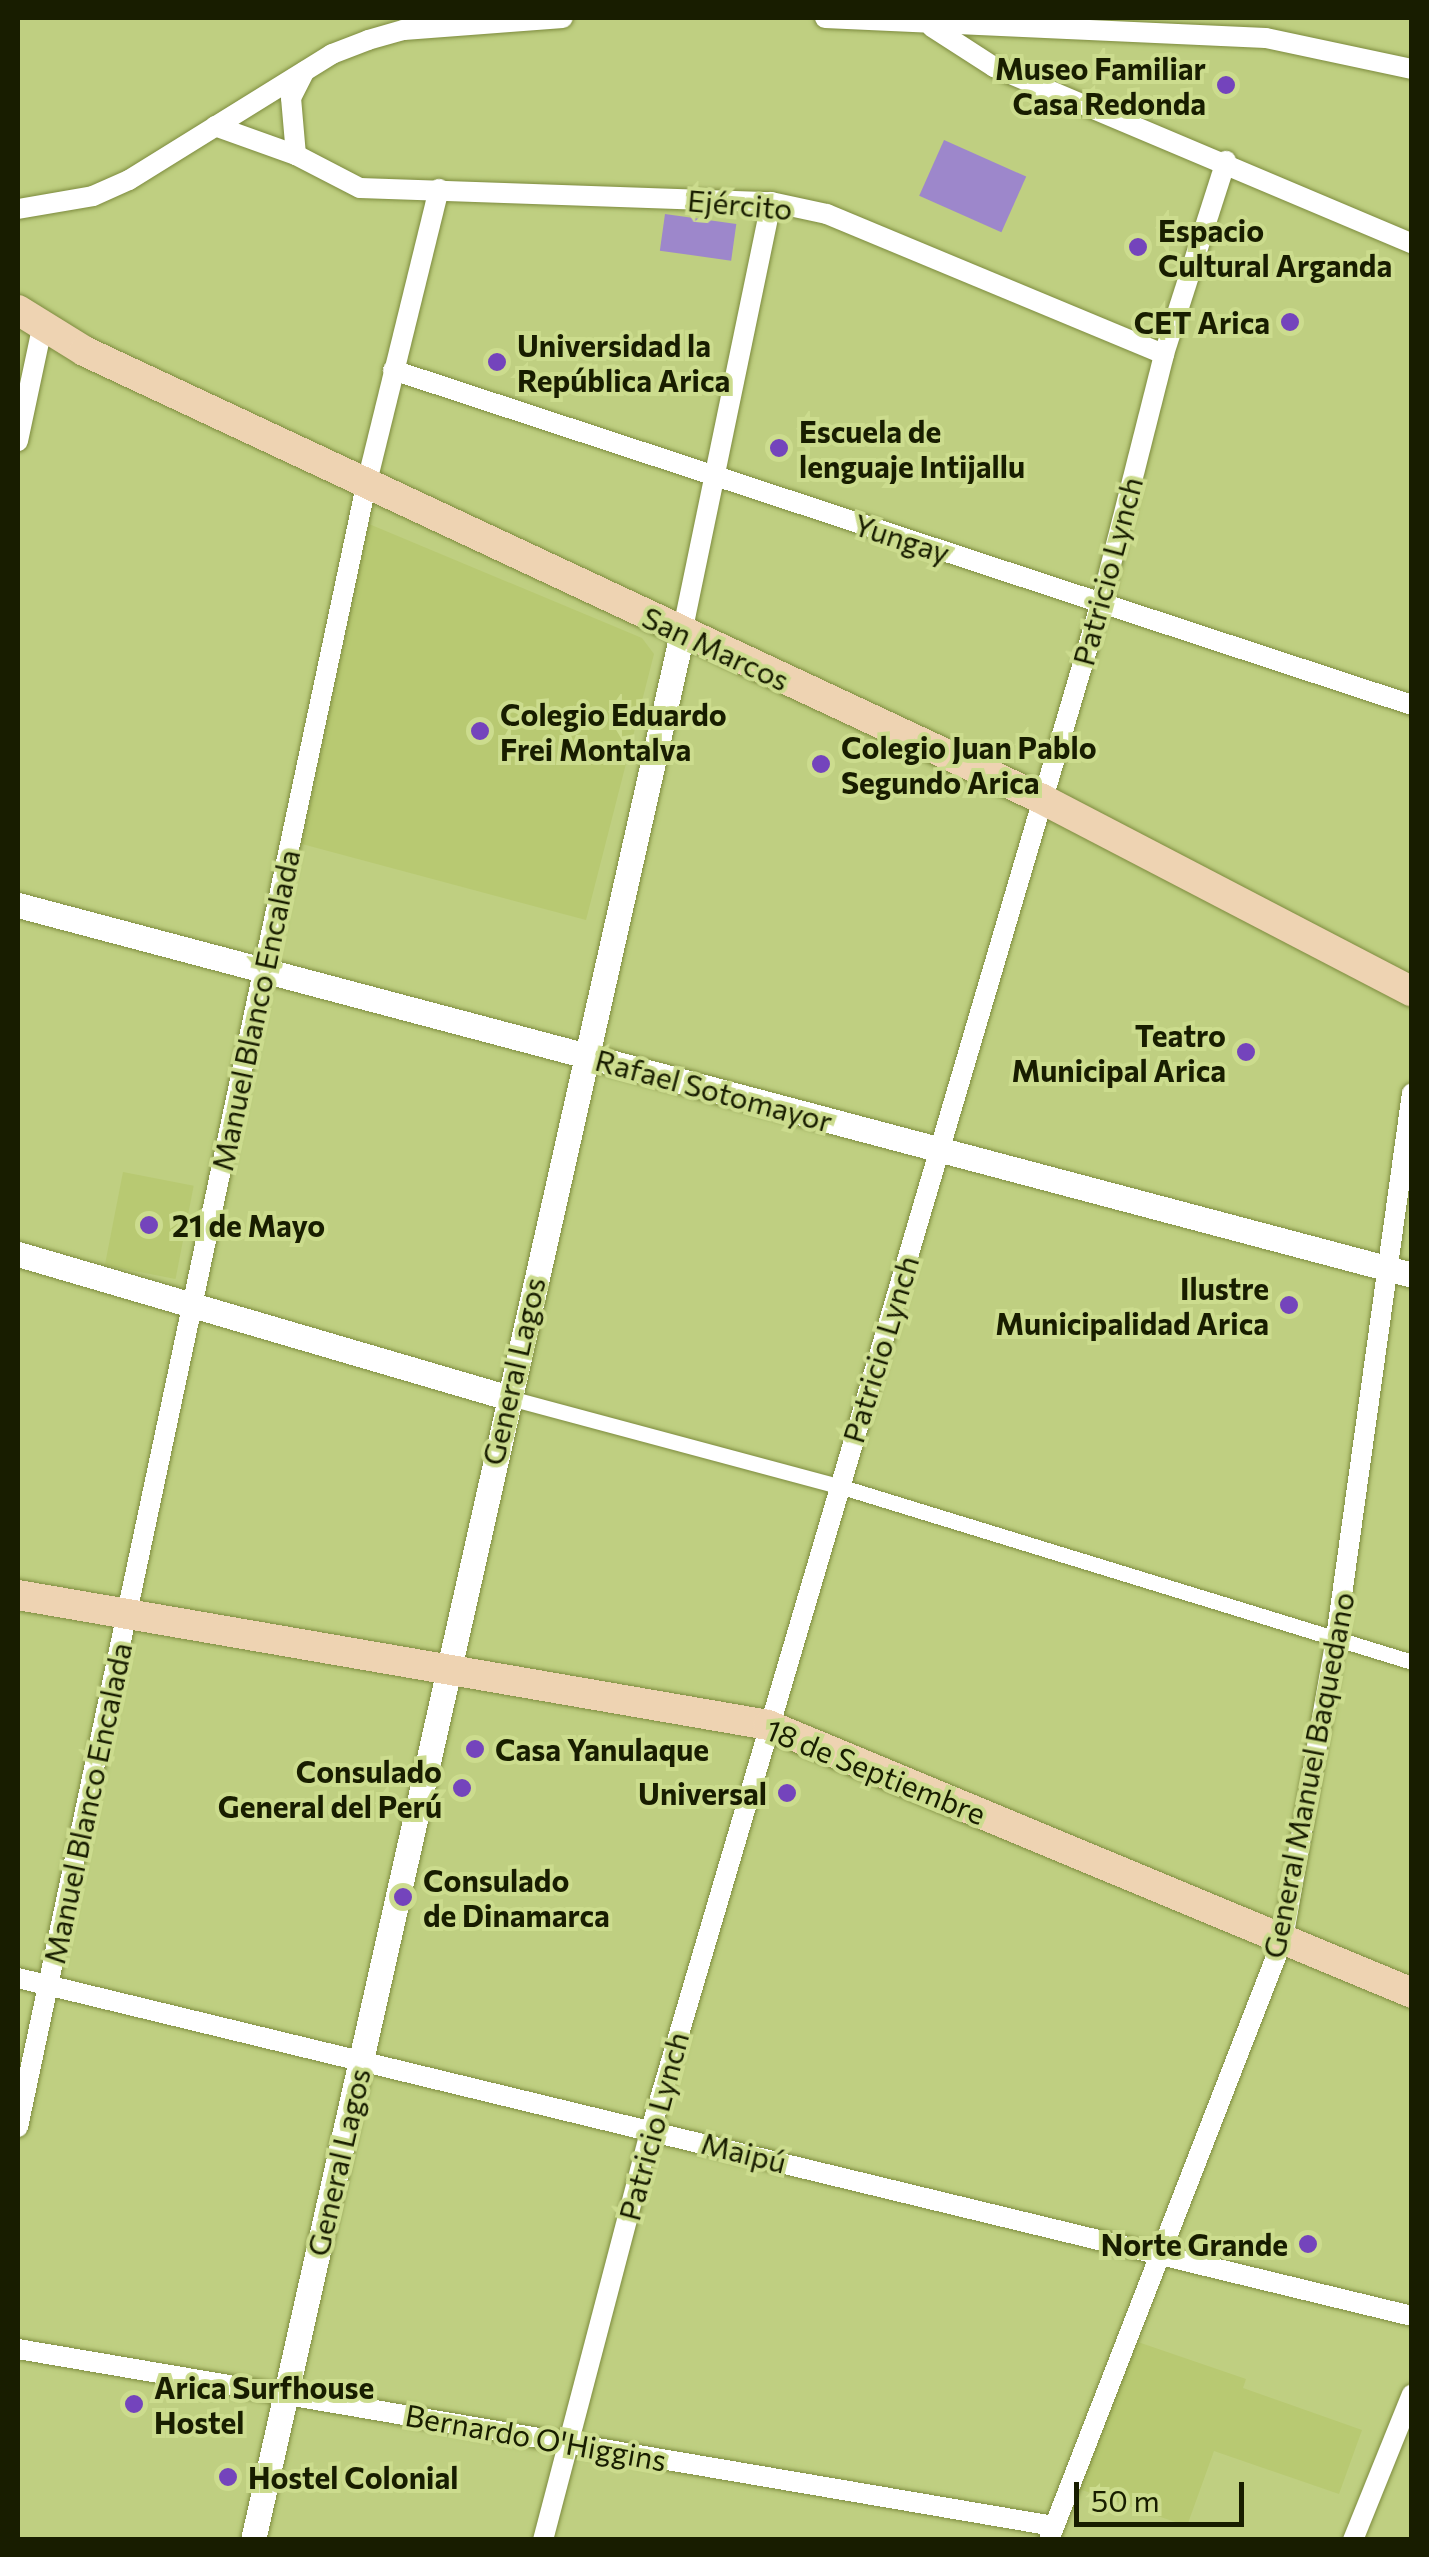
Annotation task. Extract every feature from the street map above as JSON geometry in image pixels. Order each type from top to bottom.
[{"type":"main road","name":"San Marcos","points":[[30,319],[366,486],[1042,799],[1412,992]]},
{"type":"main road","name":"18 de Septiembre","points":[[18,1596],[768,1724],[1412,1993]]},
{"type":"street","points":[[18,209],[93,196],[306,70],[404,30],[563,18]]},
{"type":"street","points":[[825,18],[930,26],[1067,24],[1266,38],[1412,68]]},
{"type":"street","points":[[930,26],[994,67],[1226,161],[1412,244]]},
{"type":"street","points":[[296,154],[291,98],[306,70]]},
{"type":"street","name":"Ejército","points":[[215,126],[296,154],[360,188],[771,202],[827,214],[1164,354]]},
{"type":"street","name":"Patricio Lynch","points":[[542,2540],[651,2129],[1100,603],[1164,354],[1226,161]]},
{"type":"street","name":"Manuel Blanco Encalada","points":[[18,2128],[366,486],[440,189]]},
{"type":"street","name":"General Lagos","points":[[253,2540],[506,1397],[719,477],[743,316],[771,202]]},
{"type":"street","points":[[18,441],[30,319]]},
{"type":"street","name":"Yungay","points":[[392,370],[1412,705]]},
{"type":"street","name":"Rafael Sotomayor","points":[[18,905],[1402,1272]]},
{"type":"street","name":"General Manuel Baquedano","points":[[1052,2533],[1283,1939],[1402,1272],[1412,1093]]},
{"type":"street","points":[[18,1254],[506,1397],[839,1486],[1412,1662]]},
{"type":"street","name":"Maipú","points":[[18,1978],[1412,2316]]},
{"type":"street","name":"Bernardo O'Higgins","points":[[18,2349],[568,2443],[1052,2533]]},
{"type":"street","points":[[1353,2540],[1412,2394]]},
{"type":"shaded area","points":[[944,140],[1026,177],[1001,232],[919,196]]},
{"type":"shaded area","points":[[665,214],[736,224],[731,261],[660,251]]},
{"type":"shaded area","name":"Colegio Eduardo Frei Montalva","points":[[369,524],[642,638],[654,654],[586,920],[302,844]]},
{"type":"shaded area","name":"21 de Mayo","points":[[123,1172],[194,1186],[176,1279],[105,1265]]},
{"type":"shaded area","points":[[1132,2340],[1246,2379],[1243,2388],[1362,2430],[1339,2494],[1214,2451],[1187,2526],[1079,2489]]},
{"type":"place","name":"Museo Familiar Casa Redonda","points":[[1226,85]]},
{"type":"place","name":"Espacio Cultural Arganda","points":[[1138,247]]},
{"type":"place","name":"CET Arica","points":[[1290,322]]},
{"type":"place","name":"Universidad la República Arica","points":[[497,362]]},
{"type":"place","name":"Escuela de lenguaje Intijallu","points":[[779,448]]},
{"type":"place","name":"Colegio Eduardo Frei Montalva","points":[[480,731]]},
{"type":"place","name":"Colegio Juan Pablo Segundo Arica","points":[[821,764]]},
{"type":"place","name":"Teatro Municipal Arica","points":[[1246,1052]]},
{"type":"place","name":"21 de Mayo","points":[[149,1225]]},
{"type":"place","name":"Ilustre Municipalidad Arica","points":[[1289,1305]]},
{"type":"place","name":"Casa Yanulaque","points":[[475,1749]]},
{"type":"place","name":"Consulado General del Perú","points":[[462,1788]]},
{"type":"place","name":"Universal","points":[[787,1793]]},
{"type":"place","name":"Consulado de Dinamarca","points":[[403,1897]]},
{"type":"place","name":"Norte Grande","points":[[1308,2244]]},
{"type":"place","name":"Arica Surfhouse Hostel","points":[[134,2404]]},
{"type":"place","name":"Hostel Colonial","points":[[228,2477]]}]
